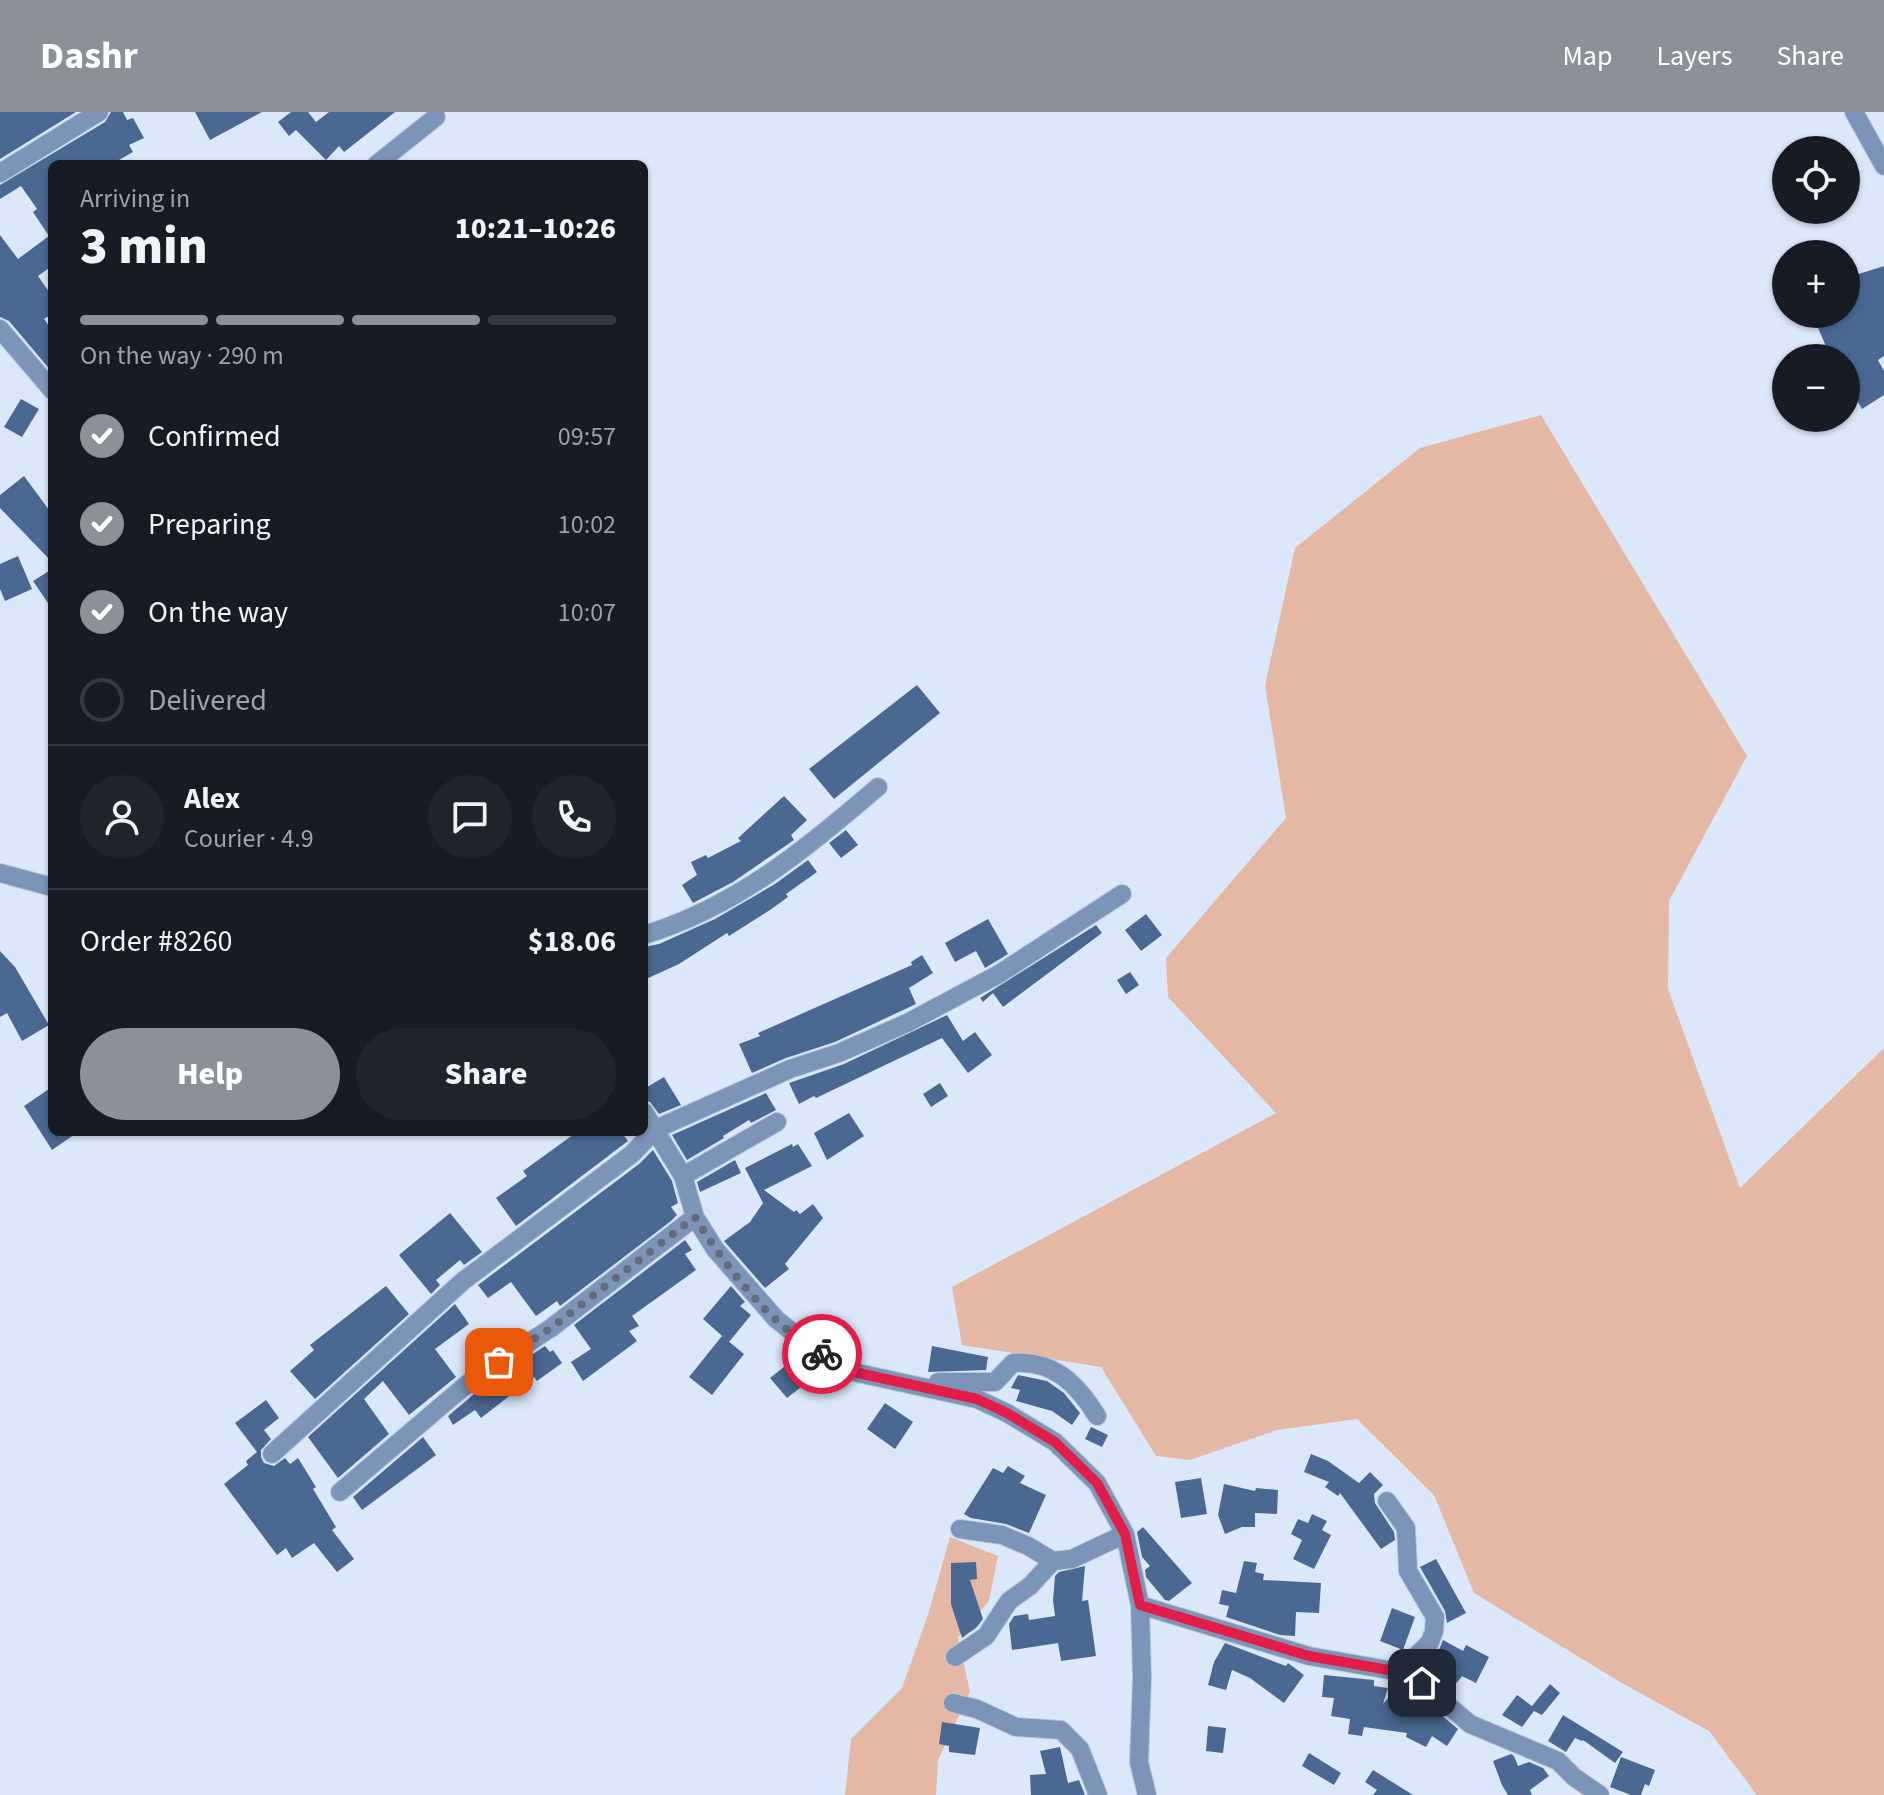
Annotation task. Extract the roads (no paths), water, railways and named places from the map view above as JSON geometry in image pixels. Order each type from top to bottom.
[{"type":"street","points":[[0,173],[99,112]]},
{"type":"street","points":[[1854,112],[1884,166]]},
{"type":"street","points":[[382,160],[436,117]]},
{"type":"street","points":[[3,338],[48,386]]},
{"type":"street","points":[[648,934],[675,926],[776,870],[878,787]]},
{"type":"street","points":[[0,873],[48,886]]},
{"type":"street","points":[[272,1454],[463,1281],[632,1154],[656,1129],[790,1069],[839,1053],[907,1023],[999,974],[1122,894]]},
{"type":"street","points":[[648,1118],[683,1176],[695,1217],[715,1249],[776,1319],[816,1351],[858,1373],[977,1399],[1007,1413],[1055,1442],[1097,1483],[1125,1534],[1140,1605],[1142,1678],[1139,1762],[1147,1795]]},
{"type":"street","points":[[683,1176],[777,1122]]},
{"type":"street","points":[[340,1492],[473,1379],[551,1328],[695,1217]]},
{"type":"street","points":[[930,1388],[935,1383],[945,1381],[995,1382],[1013,1363],[1026,1362],[1060,1373],[1081,1390],[1097,1416]]},
{"type":"street","points":[[1387,1501],[1406,1528],[1408,1571],[1435,1617],[1430,1642],[1400,1672]]},
{"type":"street","points":[[960,1529],[1002,1535],[1053,1561],[1072,1559],[1125,1534]]},
{"type":"street","points":[[955,1657],[986,1636],[1009,1601],[1030,1586],[1053,1561]]},
{"type":"street","points":[[1140,1605],[1309,1656],[1400,1672],[1422,1683],[1470,1724],[1558,1761],[1600,1795]]},
{"type":"street","points":[[953,1703],[977,1709],[1016,1727],[1061,1730],[1080,1749],[1098,1795]]}]
